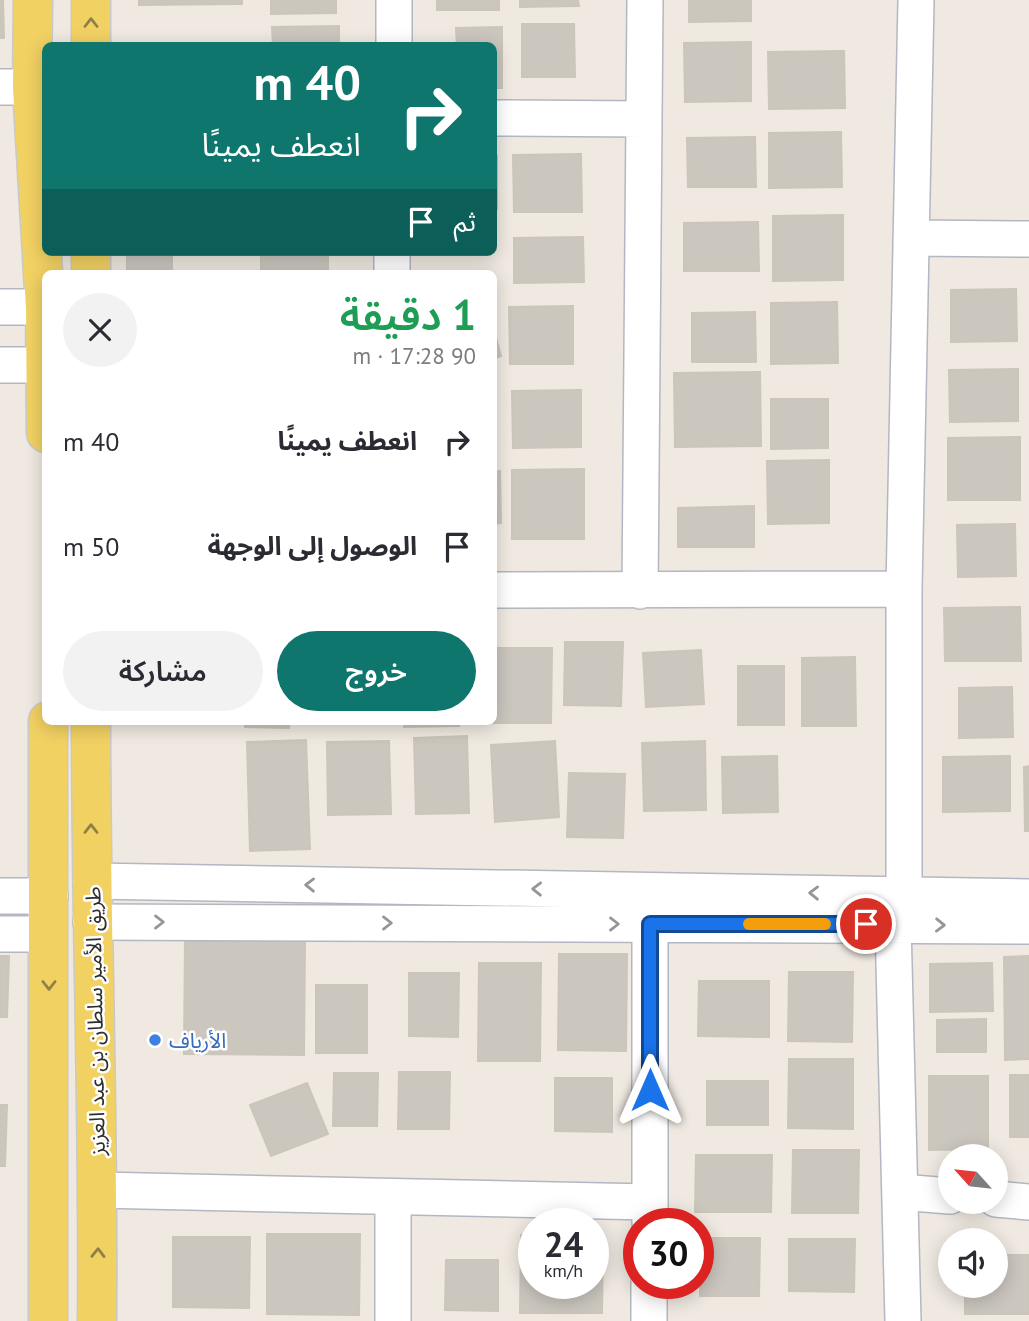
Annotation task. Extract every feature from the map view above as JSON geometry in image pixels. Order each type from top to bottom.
[{"type":"main road","points":[[33,0],[16,87],[42,284]]},
{"type":"main road","points":[[91,0],[91,42]]},
{"type":"main road","name":"طريق الأمير سلطان بن عبد العزيز","points":[[48,725],[48,1321]]},
{"type":"main road","name":"طريق الأمير سلطان بن عبد العزيز","points":[[91,725],[91,922],[99,1190],[97,1321]]},
{"type":"street","points":[[394,0],[394,42]]},
{"type":"street","points":[[640,591],[645,0]]},
{"type":"street","points":[[903,1321],[898,909],[916,0]]},
{"type":"street","points":[[497,118],[644,119]]},
{"type":"street","points":[[911,238],[1029,239]]},
{"type":"street","points":[[0,307],[42,307]]},
{"type":"street","points":[[0,365],[42,365]]},
{"type":"street","points":[[497,590],[904,589]]},
{"type":"street","points":[[91,881],[898,909],[1029,926]]},
{"type":"street","points":[[0,897],[50,896]]},
{"type":"street","points":[[91,922],[650,924],[898,909],[1029,897]]},
{"type":"street","points":[[650,924],[650,1208]]},
{"type":"street","points":[[0,934],[49,934]]},
{"type":"street","points":[[99,1190],[393,1197],[623,1210]]},
{"type":"street","points":[[900,1192],[938,1195]]},
{"type":"street","points":[[393,1197],[393,1321]]},
{"type":"street","points":[[1008,1200],[1029,1202]]},
{"type":"street","points":[[649,1299],[649,1321]]},
{"type":"building","points":[[0,0],[3,0],[4,38],[0,38]]},
{"type":"building","points":[[139,0],[242,0],[242,4],[139,5]]},
{"type":"building","points":[[271,0],[336,0],[336,13],[271,14]]},
{"type":"building","points":[[437,0],[499,0],[499,10],[437,10]]},
{"type":"building","points":[[520,0],[578,0],[579,6],[520,7]]},
{"type":"building","points":[[689,0],[751,0],[751,21],[689,22]]},
{"type":"building","points":[[522,24],[574,24],[575,77],[522,77]]},
{"type":"building","points":[[339,26],[339,42],[273,42],[272,27]]},
{"type":"building","points":[[502,27],[502,88],[497,88],[497,42],[457,42],[456,28]]},
{"type":"building","points":[[751,42],[751,101],[685,102],[684,43]]},
{"type":"building","points":[[844,51],[845,108],[769,109],[768,52]]},
{"type":"building","points":[[841,132],[842,187],[769,188],[769,133]]},
{"type":"building","points":[[755,137],[756,187],[688,187],[687,138]]},
{"type":"building","points":[[581,154],[582,212],[514,212],[513,155]]},
{"type":"building","points":[[843,215],[843,280],[773,281],[773,216]]},
{"type":"building","points":[[758,222],[759,271],[684,271],[684,223]]},
{"type":"building","points":[[583,237],[584,282],[514,283],[514,238]]},
{"type":"building","points":[[127,256],[172,256],[172,270],[127,270]]},
{"type":"building","points":[[261,256],[328,256],[328,270],[261,270]]},
{"type":"building","points":[[1016,289],[1017,341],[951,342],[951,290]]},
{"type":"building","points":[[837,302],[838,363],[771,364],[771,303]]},
{"type":"building","points":[[573,306],[573,364],[510,364],[509,307]]},
{"type":"building","points":[[755,312],[756,362],[692,362],[692,313]]},
{"type":"building","points":[[497,342],[501,356],[497,358]]},
{"type":"building","points":[[1018,369],[1018,421],[950,422],[949,370]]},
{"type":"building","points":[[760,372],[761,446],[675,447],[674,373]]},
{"type":"building","points":[[581,390],[581,447],[513,448],[512,391]]},
{"type":"building","points":[[771,399],[828,399],[828,448],[771,449]]},
{"type":"building","points":[[1020,437],[1020,500],[948,500],[948,438]]},
{"type":"building","points":[[829,460],[829,523],[768,524],[767,461]]},
{"type":"building","points":[[584,469],[584,539],[512,539],[512,470]]},
{"type":"building","points":[[500,471],[501,523],[497,524],[497,472]]},
{"type":"building","points":[[754,506],[754,547],[678,547],[678,508]]},
{"type":"building","points":[[1015,524],[1016,576],[958,577],[957,525]]},
{"type":"building","points":[[1020,607],[1021,661],[945,661],[944,608]]},
{"type":"building","points":[[565,642],[623,642],[621,706],[564,705]]},
{"type":"building","points":[[497,648],[552,648],[551,723],[497,723]]},
{"type":"building","points":[[701,650],[704,704],[646,707],[643,653]]},
{"type":"building","points":[[855,657],[856,726],[802,726],[802,658]]},
{"type":"building","points":[[738,666],[784,666],[784,725],[738,725]]},
{"type":"building","points":[[1012,687],[1013,737],[959,738],[959,688]]},
{"type":"building","points":[[245,725],[289,725],[289,728]]},
{"type":"building","points":[[404,725],[459,725],[459,726]]},
{"type":"building","points":[[467,736],[469,813],[416,814],[414,738]]},
{"type":"building","points":[[306,740],[310,849],[250,851],[247,742]]},
{"type":"building","points":[[389,741],[391,814],[328,815],[327,742]]},
{"type":"building","points":[[555,741],[559,817],[495,822],[491,745]]},
{"type":"building","points":[[705,741],[706,810],[644,811],[642,743]]},
{"type":"building","points":[[777,756],[778,812],[723,813],[722,757]]},
{"type":"building","points":[[1010,756],[1010,811],[943,812],[943,757]]},
{"type":"building","points":[[1029,766],[1029,831],[1025,831],[1024,767]]},
{"type":"building","points":[[569,773],[625,774],[623,838],[567,837]]},
{"type":"building","points":[[185,936],[305,937],[304,1055],[184,1054]]},
{"type":"building","points":[[559,954],[627,954],[626,1051],[558,1050]]},
{"type":"building","points":[[0,956],[9,956],[7,1017],[0,1017]]},
{"type":"building","points":[[1029,956],[1029,1059],[1005,1060],[1004,957]]},
{"type":"building","points":[[479,963],[541,963],[540,1061],[478,1061]]},
{"type":"building","points":[[992,963],[993,1011],[930,1012],[930,964]]},
{"type":"building","points":[[789,972],[853,972],[852,1042],[788,1041]]},
{"type":"building","points":[[409,973],[459,973],[458,1037],[409,1036]]},
{"type":"building","points":[[699,981],[769,981],[769,1037],[698,1036]]},
{"type":"building","points":[[316,985],[367,985],[367,1053],[316,1053]]},
{"type":"building","points":[[986,1019],[986,1052],[937,1052],[937,1020]]},
{"type":"building","points":[[789,1059],[853,1059],[853,1129],[788,1128]]},
{"type":"building","points":[[399,1072],[450,1072],[449,1129],[398,1129]]},
{"type":"building","points":[[334,1073],[378,1073],[377,1126],[333,1126]]},
{"type":"building","points":[[1010,1075],[1029,1075],[1029,1137],[1010,1137]]},
{"type":"building","points":[[929,1076],[988,1076],[988,1144],[938,1144],[938,1150],[929,1150]]},
{"type":"building","points":[[555,1078],[612,1078],[612,1132],[555,1131]]},
{"type":"building","points":[[707,1081],[768,1081],[768,1125],[707,1125]]},
{"type":"building","points":[[307,1083],[328,1134],[271,1156],[250,1105]]},
{"type":"building","points":[[0,1105],[7,1105],[5,1166],[0,1166]]},
{"type":"building","points":[[793,1150],[859,1150],[858,1213],[792,1213]]},
{"type":"building","points":[[696,1155],[772,1155],[771,1212],[714,1212],[714,1208],[695,1208]]},
{"type":"building","points":[[267,1234],[360,1234],[359,1315],[267,1314]]},
{"type":"building","points":[[173,1237],[250,1237],[249,1308],[173,1307]]},
{"type":"building","points":[[714,1238],[760,1238],[759,1296],[714,1296]]},
{"type":"building","points":[[789,1239],[855,1239],[854,1292],[789,1291]]},
{"type":"building","points":[[1008,1255],[1029,1255],[1029,1314],[965,1314],[965,1298],[1008,1298]]},
{"type":"building","points":[[446,1260],[498,1260],[498,1311],[445,1310]]},
{"type":"building","points":[[520,1299],[602,1299],[602,1313],[520,1313]]},
{"type":"slow traffic","points":[[749,924],[825,924]]},
{"type":"place","name":"الأرياف","points":[[155,1040]]},
{"type":"route","points":[[650,1090],[650,924],[866,924]]}]
